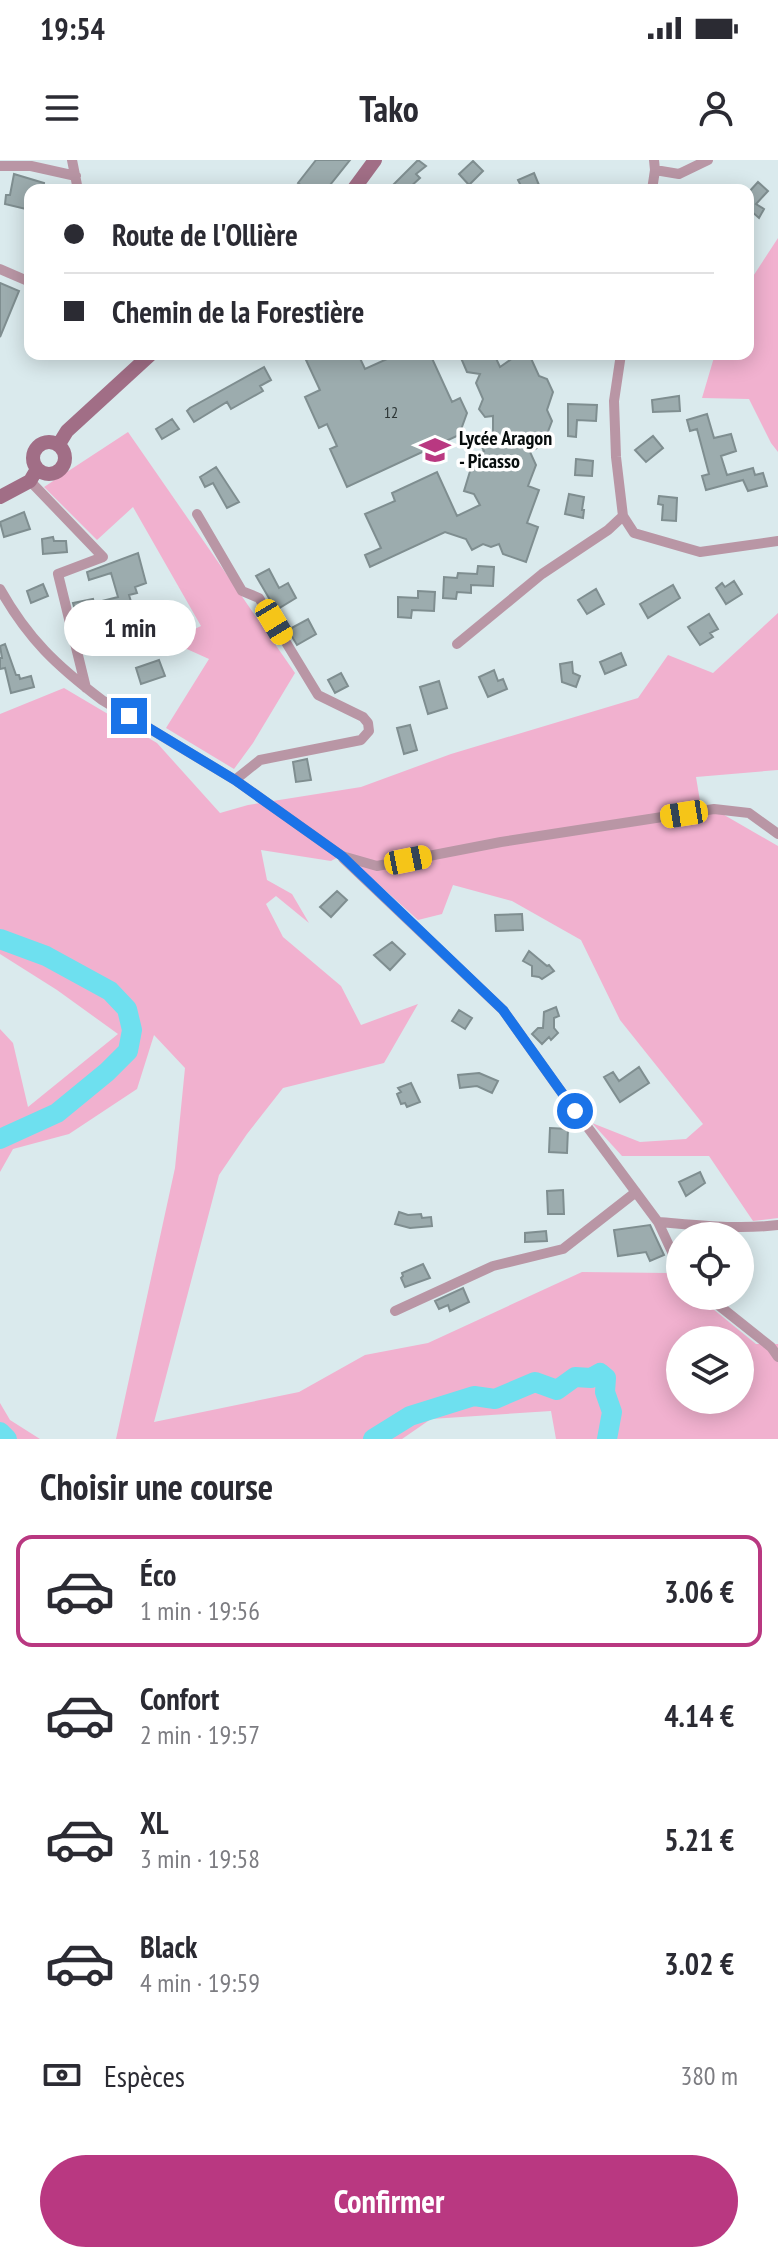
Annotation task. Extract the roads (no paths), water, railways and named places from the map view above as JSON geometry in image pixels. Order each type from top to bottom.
[{"type":"street","points":[[72,160],[77,184]]},
{"type":"street","points":[[357,184],[375,160]]},
{"type":"street","points":[[654,165],[679,174],[708,160]]},
{"type":"street","points":[[0,166],[31,166],[76,176]]},
{"type":"street","points":[[0,269],[24,279]]},
{"type":"street","points":[[59,444],[67,431],[144,360]]},
{"type":"street","points":[[620,360],[614,401],[616,457],[623,516],[634,533],[700,552],[778,541]]},
{"type":"street","points":[[0,497],[34,475],[54,474],[63,468],[66,455],[59,444],[49,441],[38,446],[33,458],[34,475],[103,557],[58,574],[86,688]]},
{"type":"street","points":[[197,514],[242,591],[259,598],[318,695],[363,717],[368,723],[369,731],[361,740],[260,760],[235,780]]},
{"type":"street","points":[[457,644],[542,574],[608,530],[623,516]]},
{"type":"street","points":[[0,589],[33,639],[57,665],[102,700],[235,780],[342,856],[503,1010],[658,1222],[666,1239]]},
{"type":"street","points":[[342,856],[377,866],[501,842],[714,809],[749,813],[778,834]]},
{"type":"street","points":[[395,1311],[493,1266],[563,1249],[636,1192]]},
{"type":"street","points":[[658,1222],[706,1226],[778,1225]]},
{"type":"street","points":[[725,1310],[771,1347],[778,1357]]},
{"type":"waterway","points":[[0,939],[46,956],[110,991],[127,1009],[132,1030],[128,1051],[107,1072],[57,1113],[0,1139]]},
{"type":"waterway","points":[[373,1439],[410,1416],[474,1396],[495,1399],[535,1382],[557,1390],[575,1377],[591,1378],[600,1373],[606,1378],[605,1392],[612,1412],[607,1439]]},
{"type":"waterway","points":[[0,1432],[7,1439]]},
{"type":"place","name":"Lycée Aragon - Picasso","points":[[435,450]]}]
